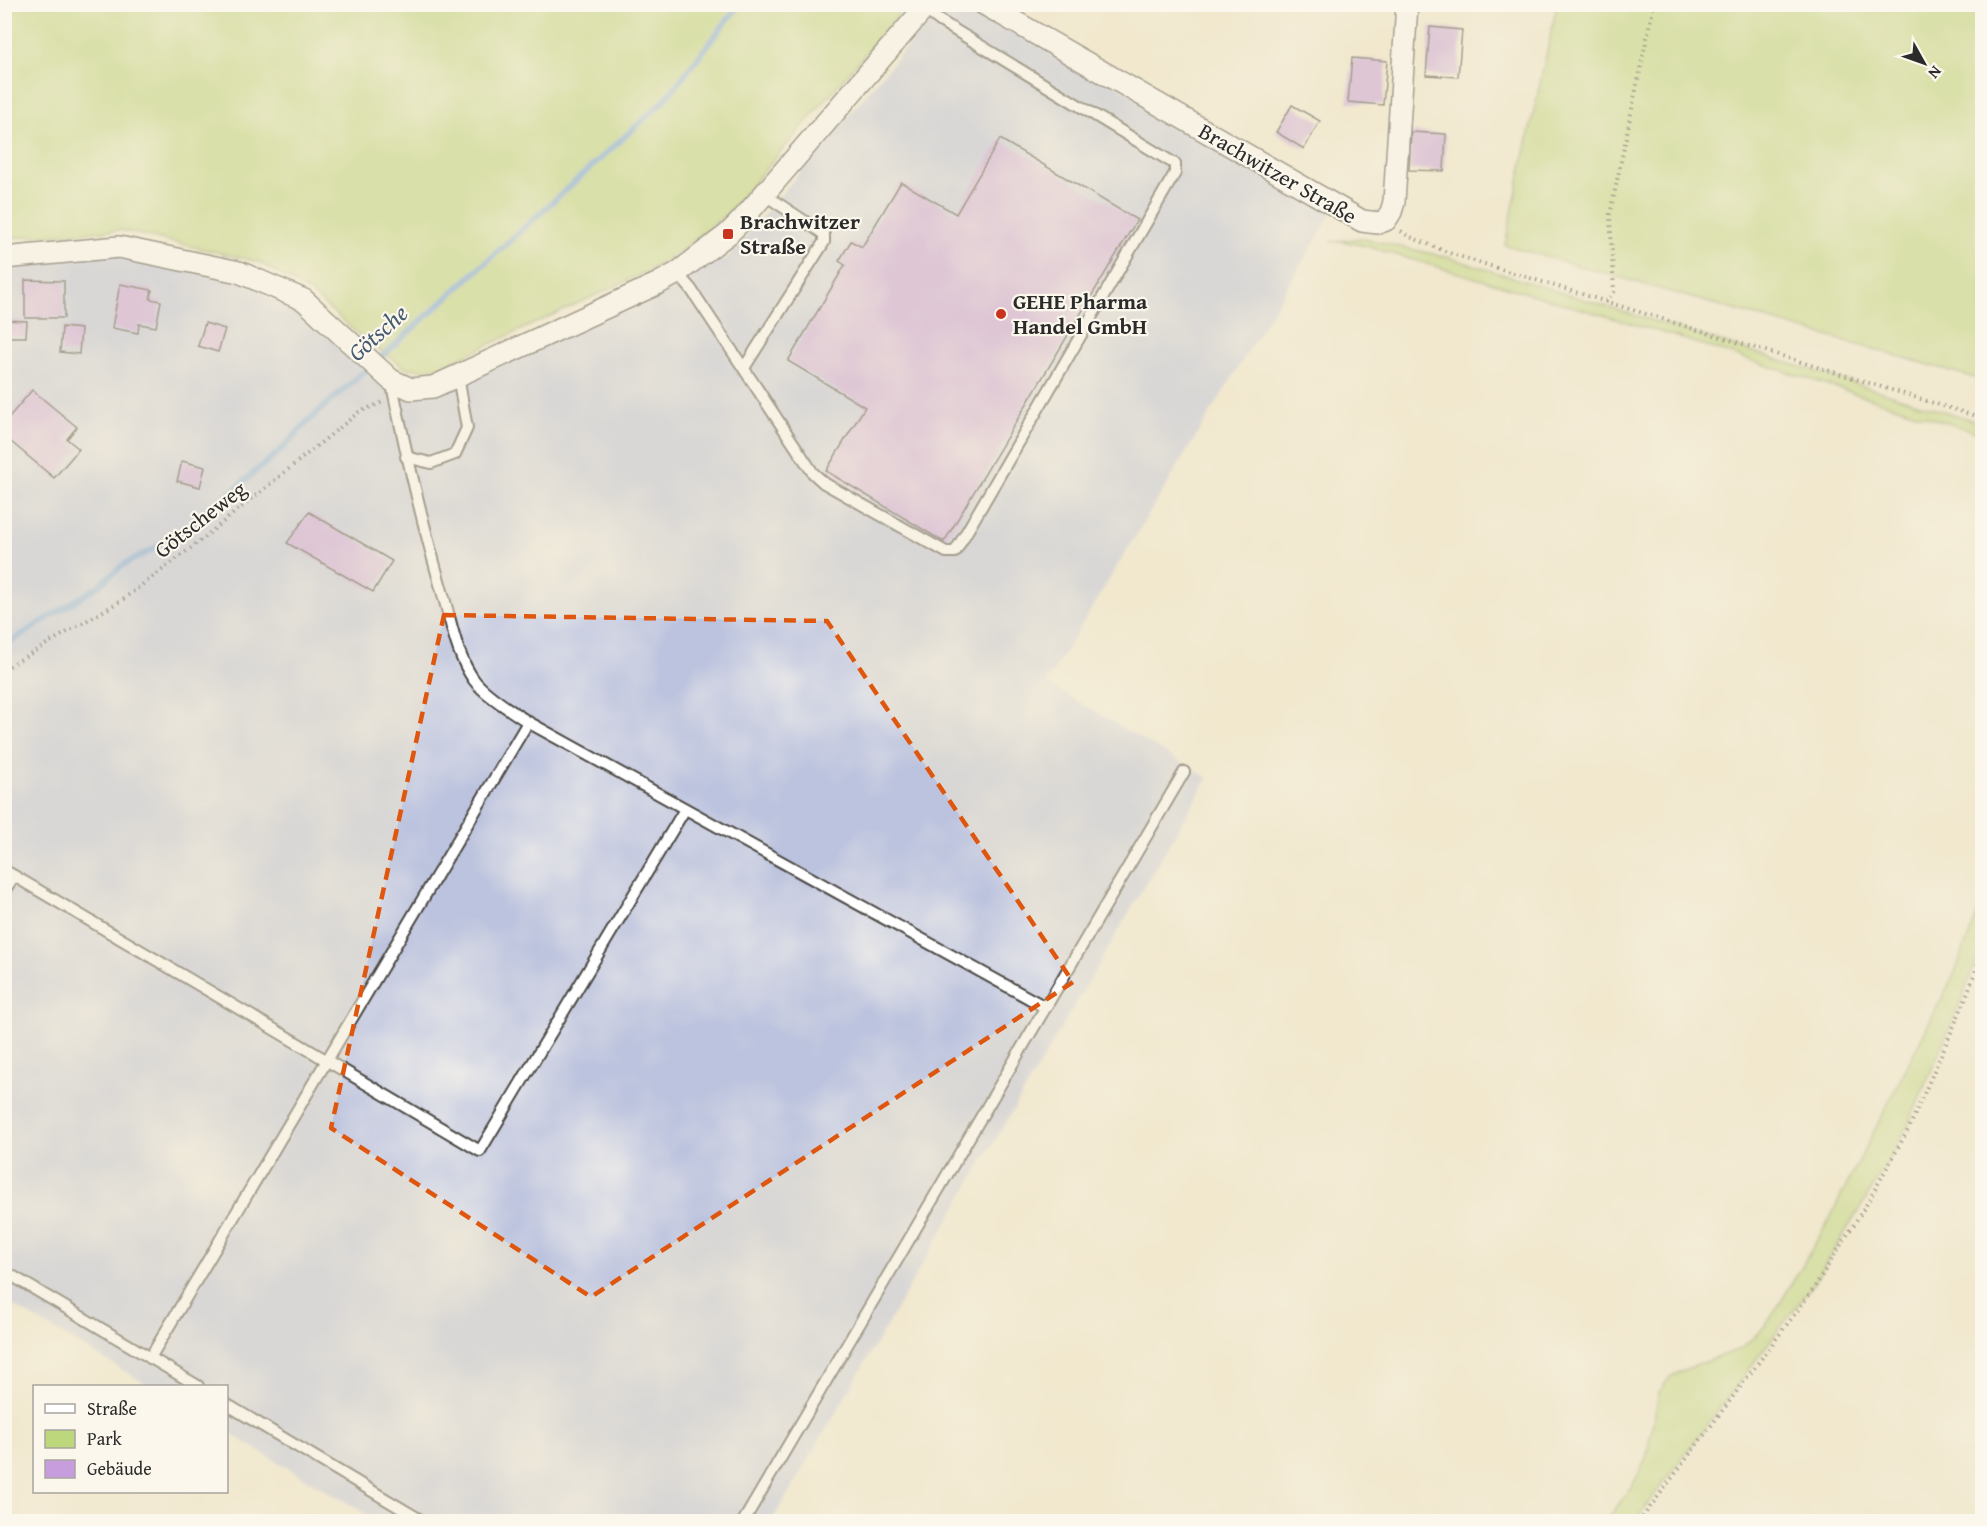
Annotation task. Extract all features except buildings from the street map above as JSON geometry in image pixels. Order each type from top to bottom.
[{"type":"street","name":"Brachwitzer Straße","points":[[984,4],[1362,221],[1378,223],[1386,220],[1394,202],[1407,4]]},
{"type":"street","points":[[4,258],[118,247],[239,272],[304,300],[356,347],[393,389],[433,387],[659,284],[728,234],[765,195],[926,7]]},
{"type":"lane","points":[[677,273],[691,289],[813,473],[824,483],[946,552],[955,552],[1175,172],[1175,165],[940,21],[926,7]]},
{"type":"lane","points":[[744,369],[824,242],[824,234],[765,195]]},
{"type":"lane","points":[[406,457],[431,464],[455,454],[467,428],[458,376]]},
{"type":"lane","points":[[393,389],[422,525],[461,657],[475,681],[508,709],[528,722],[1045,1007]]},
{"type":"lane","points":[[150,1358],[528,722]]},
{"type":"lane","points":[[744,1521],[1184,772]]},
{"type":"lane","points":[[4,891],[9,873],[480,1151],[685,809]]},
{"type":"lane","points":[[4,1271],[196,1385]]},
{"type":"lane","points":[[228,1405],[424,1521]]},
{"type":"path","points":[[1606,302],[1614,292],[1610,214],[1654,4]]},
{"type":"path","points":[[1386,220],[1408,236],[1452,254],[1983,418]]},
{"type":"path","name":"Götscheweg","points":[[4,669],[122,600],[209,534],[359,412],[393,389]]},
{"type":"path","points":[[1639,1521],[1812,1291],[1868,1202],[1909,1128],[1983,954]]},
{"type":"highlighted area","points":[[444,615],[827,621],[1073,982],[591,1297],[331,1128]]},
{"type":"shaded area","points":[[943,4],[977,5],[1334,210],[1046,683],[1208,778],[772,1521],[378,1521],[228,1433],[228,1385],[148,1385],[5,1301],[5,258],[119,247],[304,300],[391,380],[458,376],[727,258]]},
{"type":"green space","points":[[5,5],[907,5],[726,215],[682,250],[648,271],[445,365],[424,370],[406,368],[365,340],[310,292],[259,262],[121,230],[5,238]]},
{"type":"green space","points":[[1557,5],[1982,5],[1982,380],[1505,245]]},
{"type":"green space","points":[[1360,238],[1447,257],[1982,423],[1982,434],[1677,337],[1366,246],[1341,241],[1331,242]]},
{"type":"green space","points":[[1982,902],[1982,945],[1963,996],[1909,1123],[1872,1189],[1813,1284],[1635,1521],[1607,1521],[1635,1481],[1646,1458],[1659,1392],[1670,1377],[1742,1348],[1763,1328],[1776,1310],[1829,1220],[1955,972]]},
{"type":"waterway","name":"Götsche","points":[[4,646],[97,587],[123,565],[180,535],[281,450],[311,418],[664,101],[740,4]]},
{"type":"place","name":"Brachwitzer Straße","points":[[728,234]]},
{"type":"place","name":"GEHE Pharma Handel GmbH","points":[[1001,314]]}]
